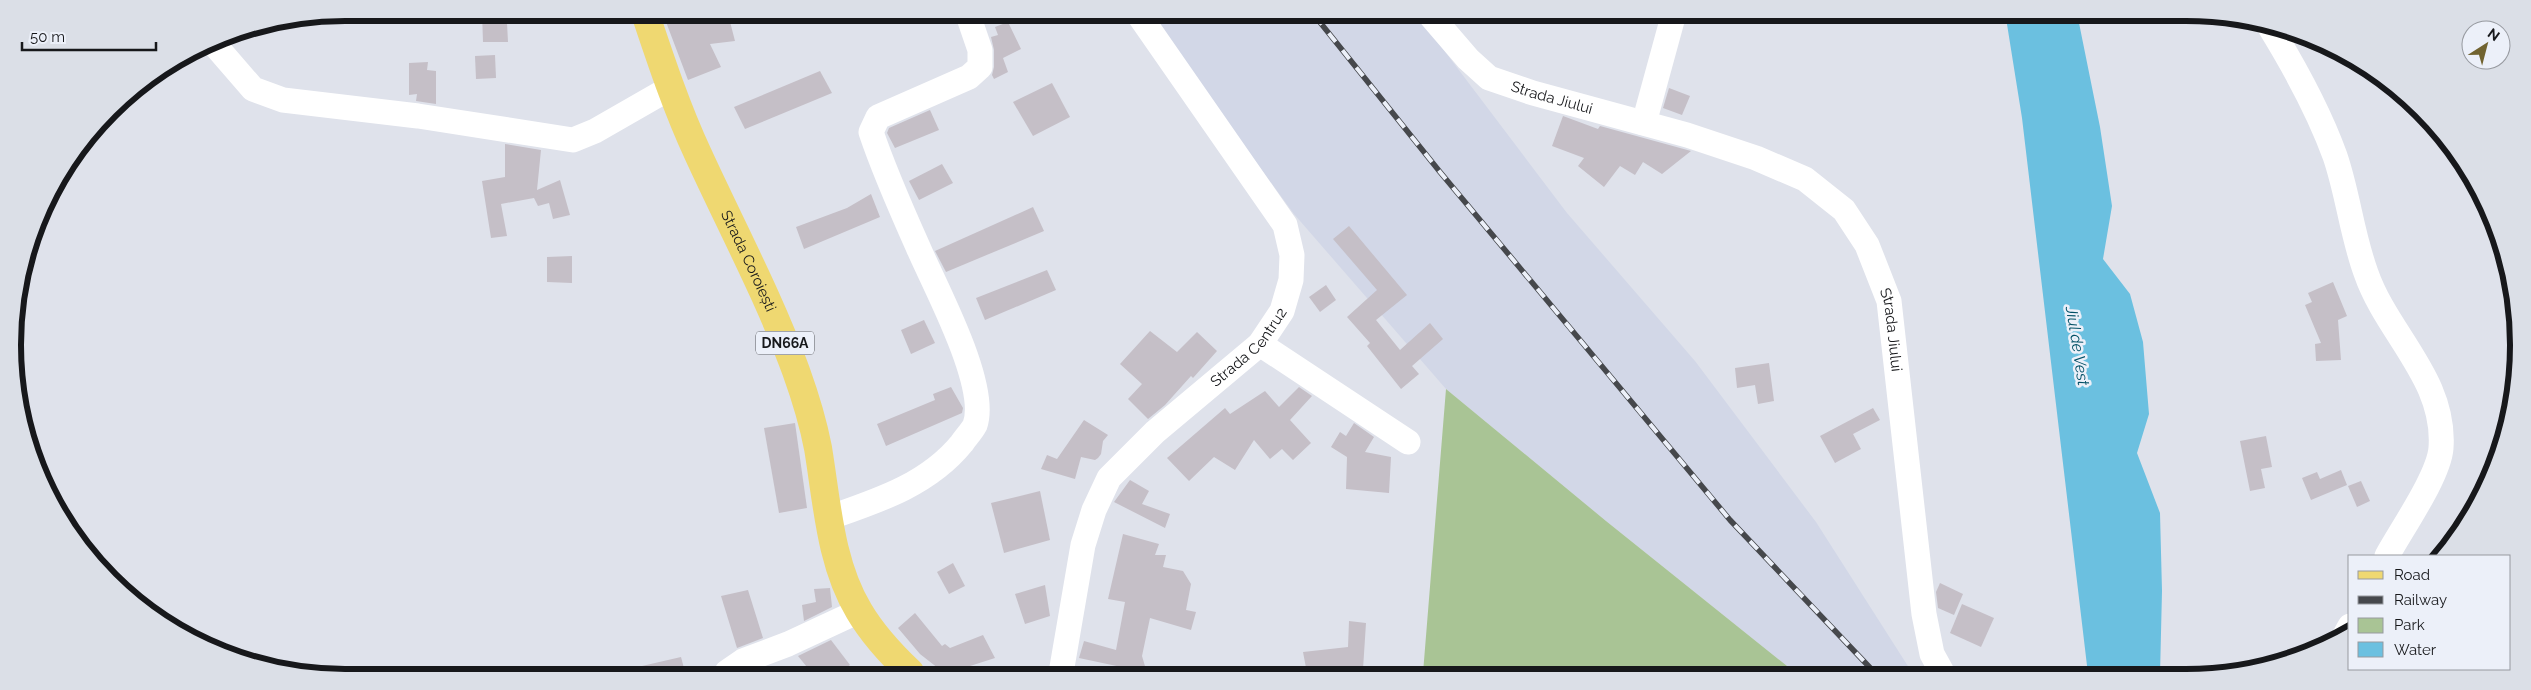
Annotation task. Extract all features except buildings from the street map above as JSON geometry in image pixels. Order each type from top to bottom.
[{"type":"main road","name":"Strada Coroiești","points":[[646,21],[670,88],[698,154],[745,252],[796,370],[817,446],[828,518],[843,576],[859,611],[907,669]]},
{"type":"street","points":[[828,518],[916,484],[957,449],[974,427],[979,411],[976,392],[963,348],[883,167],[870,132],[878,117],[969,77],[980,67],[980,50],[970,21]]},
{"type":"street","name":"Strada Centru2","points":[[1062,669],[1083,545],[1094,510],[1110,478],[1155,432],[1260,344],[1282,311],[1291,280],[1292,255],[1285,225],[1143,21]]},
{"type":"street","name":"Strada Jiului","points":[[1435,21],[1468,59],[1489,78],[1533,93],[1644,123],[1756,158],[1805,179],[1844,210],[1867,245],[1889,301],[1924,614],[1932,654],[1940,669]]},
{"type":"street","points":[[1644,123],[1671,21]]},
{"type":"street","points":[[2274,33],[2300,76],[2331,147],[2365,273],[2383,313],[2416,360],[2431,388],[2440,428],[2441,450],[2428,485],[2388,555]]},
{"type":"street","points":[[217,48],[253,89],[283,100],[418,116],[572,140],[596,131],[670,88]]},
{"type":"street","points":[[1260,344],[1408,442]]},
{"type":"street","points":[[731,669],[743,661],[788,644],[859,611]]},
{"type":"shaded area","points":[[1152,21],[1422,21],[1567,213],[1695,361],[1816,522],[1910,669],[1791,669],[1606,521],[1446,389],[1294,214]]},
{"type":"green space","points":[[1446,389],[1606,521],[1791,669],[1423,669]]},
{"type":"water","name":"Jiul de Vest","points":[[2006,21],[2079,21],[2100,127],[2112,206],[2103,259],[2130,294],[2143,342],[2149,414],[2137,453],[2160,513],[2162,591],[2160,669],[2087,669],[2022,118]]},
{"type":"railway","points":[[1319,21],[1440,172],[1730,520],[1871,669]]}]
